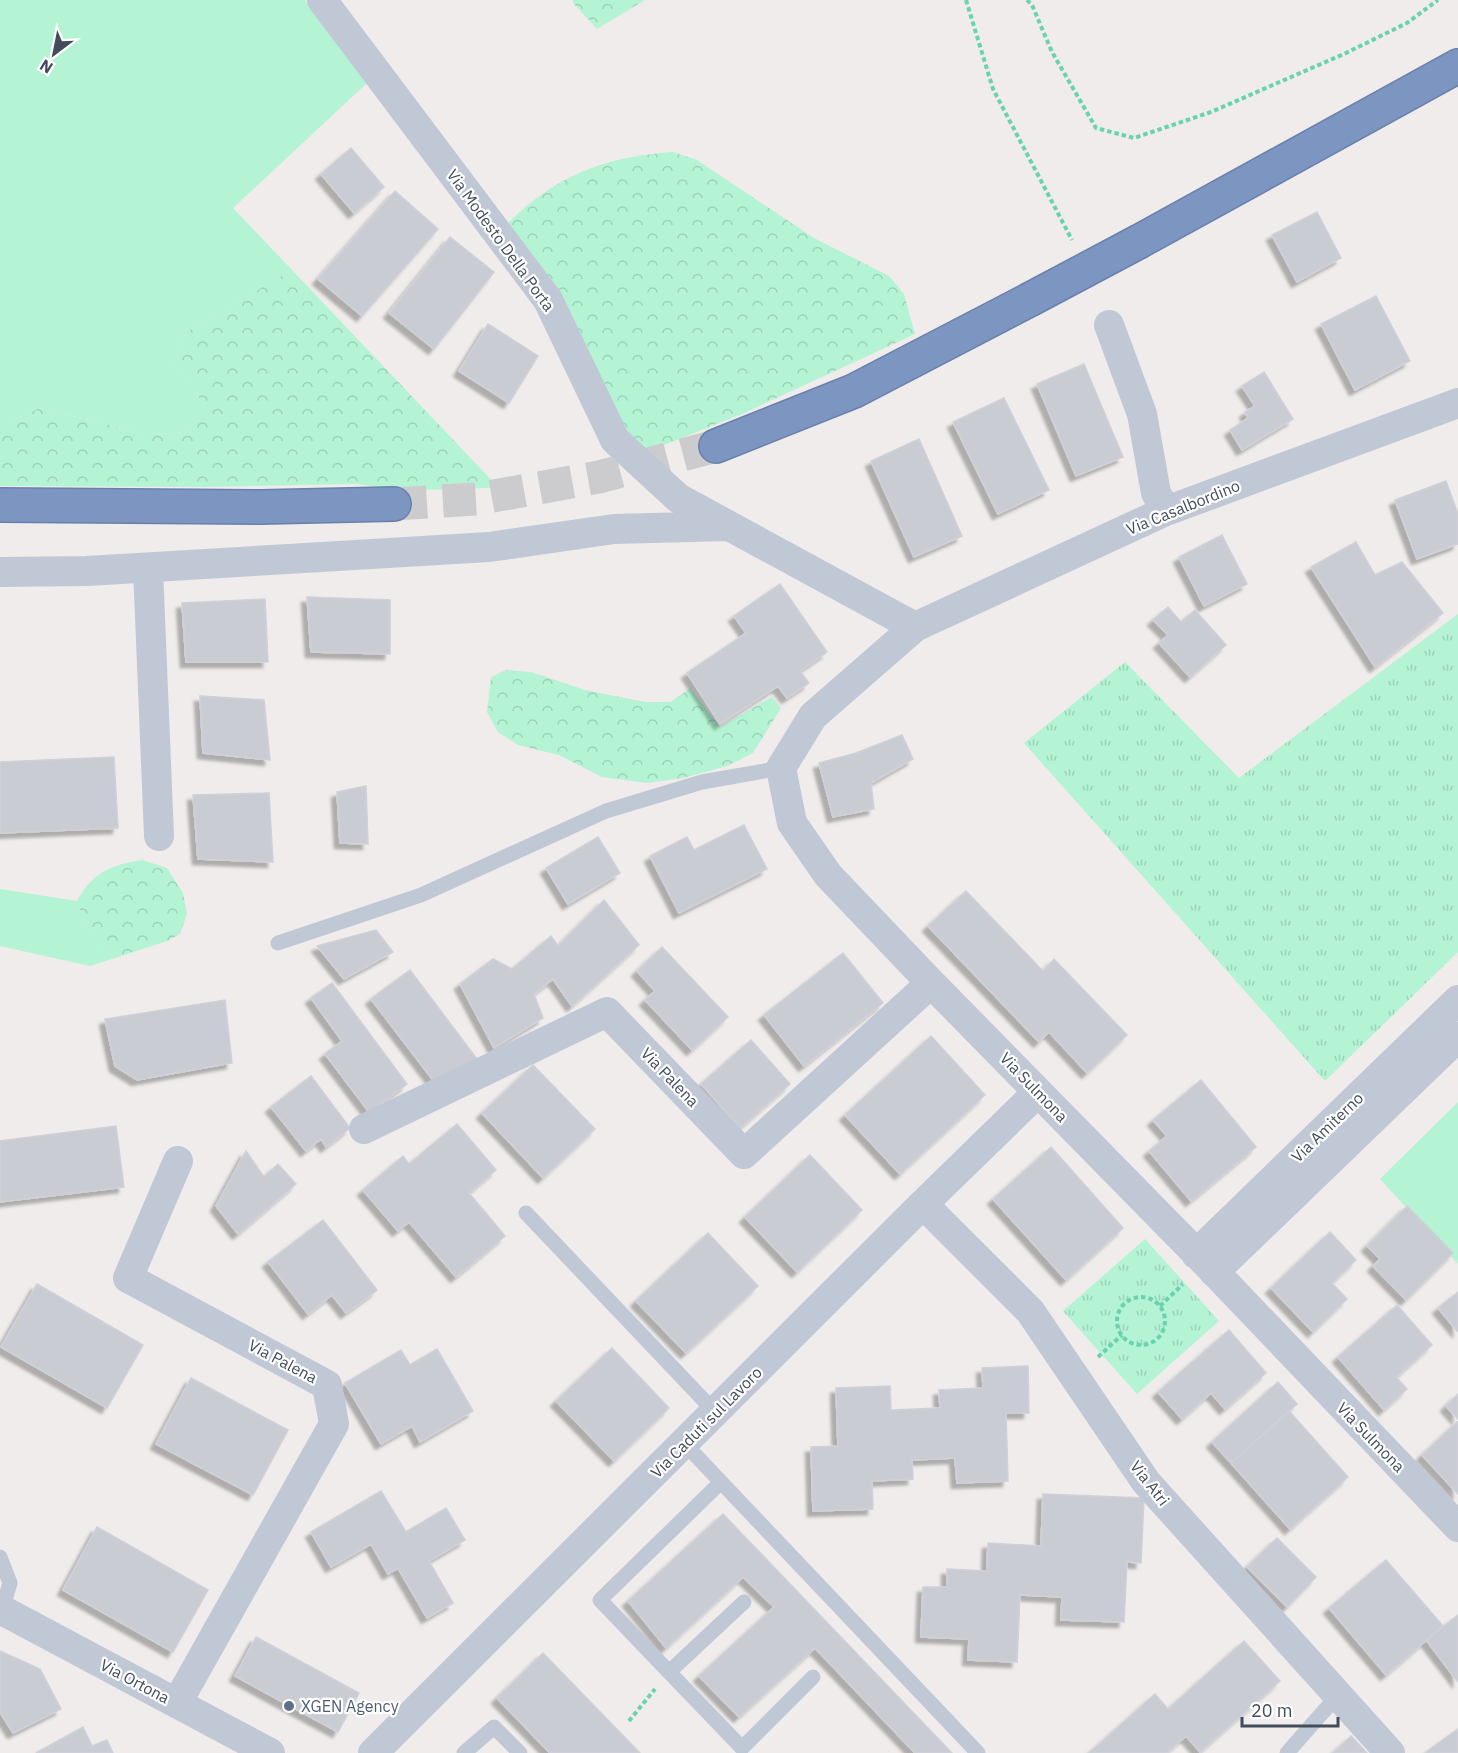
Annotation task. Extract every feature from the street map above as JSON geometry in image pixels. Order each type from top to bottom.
[{"type":"highway","points":[[717,446],[854,391],[1140,241],[1458,66]]},
{"type":"highway","points":[[0,505],[261,507],[394,504]]},
{"type":"street","name":"Via Modesto Della Porta","points":[[322,0],[548,300],[615,440],[678,498],[915,627]]},
{"type":"street","points":[[1110,325],[1142,414],[1156,493],[1166,511]]},
{"type":"street","name":"Via Casalbordino","points":[[915,627],[1166,511],[1458,403]]},
{"type":"street","points":[[0,572],[148,568],[489,547],[614,529],[731,526]]},
{"type":"street","points":[[148,568],[159,836]]},
{"type":"street","points":[[781,768],[813,716],[915,627]]},
{"type":"street","name":"Via Sulmona","points":[[781,768],[792,823],[828,875],[1458,1527]]},
{"type":"street","name":"Via Palena","points":[[364,1130],[607,1012],[744,1154],[931,982]]},
{"type":"street","name":"Via Amiterno","points":[[1205,1263],[1458,1000]]},
{"type":"street","name":"Via Amiterno","points":[[1205,1263],[1458,1037]]},
{"type":"street","name":"Via Caduti sul Lavoro","points":[[373,1753],[1038,1092]]},
{"type":"street","name":"Via Palena","points":[[177,1703],[334,1424],[327,1385],[128,1278],[178,1161]]},
{"type":"street","name":"Via Atri","points":[[923,1204],[1030,1311],[1146,1482],[1390,1753]]},
{"type":"street","name":"Via Ortona","points":[[1,1610],[270,1753]]},
{"type":"lane","points":[[278,943],[421,895],[606,811],[702,782],[781,768]]},
{"type":"lane","points":[[526,1213],[715,1412]]},
{"type":"lane","points":[[684,1443],[978,1753]]},
{"type":"lane","points":[[721,1482],[600,1600],[742,1748],[813,1677]]},
{"type":"lane","points":[[0,1557],[10,1583],[1,1610]]},
{"type":"lane","points":[[669,1672],[744,1602]]},
{"type":"lane","points":[[1287,1753],[1338,1695]]},
{"type":"lane","points":[[464,1753],[494,1727],[520,1753]]},
{"type":"path","points":[[966,0],[993,89],[1076,249]]},
{"type":"path","points":[[1027,0],[1032,5],[1052,52],[1096,128],[1134,138],[1211,112],[1346,53],[1407,22],[1437,0]]},
{"type":"path","points":[[1133,1298],[1148,1298],[1155,1301],[1164,1314],[1165,1322],[1159,1337],[1145,1344],[1129,1341],[1119,1329],[1118,1314],[1121,1307],[1133,1298]]},
{"type":"path","points":[[629,1721],[669,1672]]},
{"type":"green space","points":[[0,0],[305,0],[367,83],[233,208],[292,270],[186,332],[173,362],[192,384],[204,407],[194,424],[178,433],[146,434],[40,408],[0,426]]},
{"type":"green space","points":[[573,0],[645,0],[597,29],[573,3]]},
{"type":"green space","points":[[673,152],[697,160],[814,238],[889,276],[904,294],[915,334],[742,414],[641,454],[630,442],[508,223],[545,192],[584,171],[626,158]]},
{"type":"green space","points":[[292,270],[498,487],[453,490],[398,489],[357,484],[204,487],[0,486],[0,426],[40,408],[146,434],[178,433],[194,424],[204,407],[192,384],[173,362],[186,332]]},
{"type":"green space","points":[[1458,614],[1458,952],[1325,1081],[1024,743],[1125,662],[1239,778]]},
{"type":"green space","points":[[506,670],[531,672],[585,690],[645,702],[671,702],[690,688],[720,727],[772,697],[781,708],[753,753],[727,766],[683,778],[647,783],[602,777],[559,755],[518,745],[498,732],[487,712],[491,677]]},
{"type":"green space","points":[[142,860],[167,868],[183,893],[187,914],[180,934],[167,941],[115,958],[91,933],[77,901],[96,877],[121,864]]},
{"type":"green space","points":[[0,889],[77,901],[91,933],[115,958],[90,966],[0,946]]},
{"type":"green space","points":[[1458,1102],[1458,1264],[1380,1179]]},
{"type":"green space","points":[[1145,1239],[1219,1321],[1137,1394],[1063,1311]]},
{"type":"building","points":[[351,148],[384,187],[354,213],[321,174]]},
{"type":"building","points":[[395,191],[438,229],[362,316],[318,279]]},
{"type":"building","points":[[1317,212],[1341,258],[1297,282],[1272,235]]},
{"type":"building","points":[[450,237],[494,272],[434,349],[389,313]]},
{"type":"building","points":[[1376,296],[1410,361],[1355,390],[1321,324]]},
{"type":"building","points":[[488,324],[538,356],[509,403],[459,371]]},
{"type":"building","points":[[1084,364],[1123,457],[1076,476],[1037,384]]},
{"type":"building","points":[[1264,372],[1293,419],[1242,450],[1230,430],[1248,418],[1245,412],[1255,406],[1242,386]]},
{"type":"building","points":[[1004,398],[1049,490],[998,514],[953,422]]},
{"type":"building","points":[[919,439],[962,536],[914,557],[871,461]]},
{"type":"building","points":[[1446,481],[1458,514],[1458,544],[1417,559],[1395,500]]},
{"type":"building","points":[[1222,535],[1247,584],[1204,606],[1179,557]]},
{"type":"building","points":[[1356,542],[1375,575],[1402,562],[1443,613],[1375,667],[1311,567]]},
{"type":"building","points":[[780,584],[827,652],[800,671],[809,683],[787,698],[778,686],[720,724],[687,673],[746,633],[734,616]]},
{"type":"building","points":[[307,597],[390,600],[390,654],[311,652]]},
{"type":"building","points":[[265,599],[268,662],[186,662],[182,603]]},
{"type":"building","points":[[1168,607],[1181,622],[1195,610],[1226,645],[1190,677],[1159,643],[1168,635],[1153,620]]},
{"type":"building","points":[[200,696],[264,700],[270,760],[203,753]]},
{"type":"building","points":[[902,735],[913,759],[871,783],[874,809],[833,817],[819,763],[856,753]]},
{"type":"building","points":[[114,757],[118,828],[0,833],[0,762]]},
{"type":"building","points":[[366,786],[368,844],[340,843],[337,792]]},
{"type":"building","points":[[269,793],[273,862],[198,859],[193,795]]},
{"type":"building","points":[[744,825],[767,869],[679,913],[650,856],[687,837],[694,850]]},
{"type":"building","points":[[598,837],[620,873],[568,904],[546,868]]},
{"type":"building","points":[[966,891],[1043,971],[1054,959],[1127,1035],[1087,1073],[1049,1032],[1039,1042],[928,926]]},
{"type":"building","points":[[604,900],[639,945],[572,1006],[553,979],[534,994],[543,1018],[494,1048],[460,984],[493,959],[512,969],[551,936],[558,946]]},
{"type":"building","points":[[376,930],[393,952],[344,979],[317,946]]},
{"type":"building","points":[[662,947],[728,1017],[692,1050],[645,1000],[655,991],[637,971]]},
{"type":"building","points":[[843,953],[883,1003],[804,1066],[764,1015]]},
{"type":"building","points":[[410,970],[477,1059],[439,1088],[371,999]]},
{"type":"building","points":[[332,983],[407,1084],[369,1112],[325,1054],[342,1041],[311,998]]},
{"type":"building","points":[[225,1000],[232,1063],[137,1080],[115,1066],[105,1019]]},
{"type":"building","points":[[931,1036],[985,1095],[900,1174],[845,1115]]},
{"type":"building","points":[[751,1040],[790,1084],[740,1128],[701,1084]]},
{"type":"building","points":[[533,1065],[595,1129],[543,1178],[482,1113]]},
{"type":"building","points":[[311,1076],[350,1128],[326,1147],[321,1139],[306,1151],[271,1107]]},
{"type":"building","points":[[1201,1080],[1256,1147],[1191,1201],[1149,1151],[1167,1136],[1153,1120]]},
{"type":"building","points":[[457,1124],[496,1170],[469,1193],[505,1236],[456,1277],[409,1222],[398,1231],[363,1190],[403,1156],[409,1164]]},
{"type":"building","points":[[116,1126],[124,1187],[0,1202],[0,1141]]},
{"type":"building","points":[[1051,1147],[1123,1228],[1066,1280],[993,1199]]},
{"type":"building","points":[[246,1151],[264,1177],[278,1164],[296,1184],[238,1234],[216,1206]]},
{"type":"building","points":[[810,1155],[862,1210],[797,1272],[745,1217]]},
{"type":"building","points":[[1407,1206],[1453,1253],[1406,1300],[1373,1266],[1380,1259],[1367,1246]]},
{"type":"building","points":[[323,1220],[377,1290],[346,1313],[332,1295],[308,1314],[268,1262]]},
{"type":"building","points":[[1330,1232],[1356,1260],[1332,1283],[1347,1299],[1313,1332],[1271,1288]]},
{"type":"building","points":[[708,1233],[758,1286],[686,1353],[636,1301]]},
{"type":"building","points":[[37,1284],[143,1345],[107,1408],[1,1347]]},
{"type":"building","points":[[1458,1292],[1458,1332],[1438,1308]]},
{"type":"building","points":[[1397,1305],[1432,1345],[1396,1377],[1407,1389],[1384,1410],[1338,1357]]},
{"type":"building","points":[[1229,1330],[1266,1373],[1225,1409],[1211,1393],[1182,1419],[1158,1392]]},
{"type":"building","points":[[612,1348],[669,1408],[614,1461],[556,1401]]},
{"type":"building","points":[[437,1349],[473,1411],[420,1442],[412,1426],[381,1444],[345,1383],[401,1350],[410,1365]]},
{"type":"building","points":[[1028,1366],[1029,1413],[1006,1413],[1008,1481],[957,1483],[955,1458],[912,1460],[913,1479],[872,1481],[873,1509],[813,1511],[811,1447],[838,1446],[836,1388],[890,1386],[891,1410],[940,1408],[939,1390],[983,1388],[982,1368]]},
{"type":"building","points":[[191,1378],[288,1430],[253,1495],[156,1444]]},
{"type":"building","points":[[1278,1382],[1297,1404],[1231,1463],[1212,1442]]},
{"type":"building","points":[[1458,1394],[1458,1419],[1446,1406]]},
{"type":"building","points":[[1289,1411],[1348,1477],[1290,1529],[1231,1463]]},
{"type":"building","points":[[1458,1421],[1458,1494],[1422,1455]]},
{"type":"building","points":[[381,1491],[406,1532],[446,1508],[465,1540],[429,1561],[453,1603],[427,1618],[398,1568],[388,1574],[371,1544],[331,1567],[311,1532]]},
{"type":"building","points":[[1043,1494],[1144,1498],[1141,1563],[1127,1562],[1124,1622],[1061,1620],[1062,1597],[1020,1595],[1017,1662],[968,1660],[969,1639],[921,1637],[923,1587],[947,1587],[947,1569],[987,1571],[988,1543],[1041,1546]]},
{"type":"building","points":[[723,1514],[952,1753],[915,1753],[815,1648],[739,1717],[699,1676],[774,1607],[743,1577],[666,1648],[628,1601]]},
{"type":"building","points":[[97,1527],[208,1590],[173,1652],[63,1590]]},
{"type":"building","points":[[1277,1538],[1316,1577],[1287,1607],[1247,1567]]},
{"type":"building","points":[[1386,1560],[1443,1626],[1386,1675],[1329,1608]]},
{"type":"building","points":[[1458,1615],[1458,1682],[1426,1640]]},
{"type":"building","points":[[256,1637],[359,1693],[338,1732],[235,1676]]},
{"type":"building","points":[[1244,1641],[1280,1681],[1200,1752],[1186,1736],[1166,1753],[1089,1753],[1155,1694],[1168,1709]]},
{"type":"building","points":[[0,1651],[40,1669],[61,1709],[13,1733],[0,1712]]},
{"type":"building","points":[[543,1653],[640,1753],[550,1753],[497,1698]]},
{"type":"building","points":[[83,1727],[92,1746],[107,1740],[113,1753],[36,1753]]},
{"type":"building","points":[[1458,1729],[1458,1753],[1426,1752]]},
{"type":"building","points":[[1351,1736],[1367,1753],[1333,1753]]},
{"type":"tunnel","points":[[394,504],[477,499],[599,477],[716,446]]},
{"type":"place","name":"XGEN Agency","points":[[289,1706]]}]
